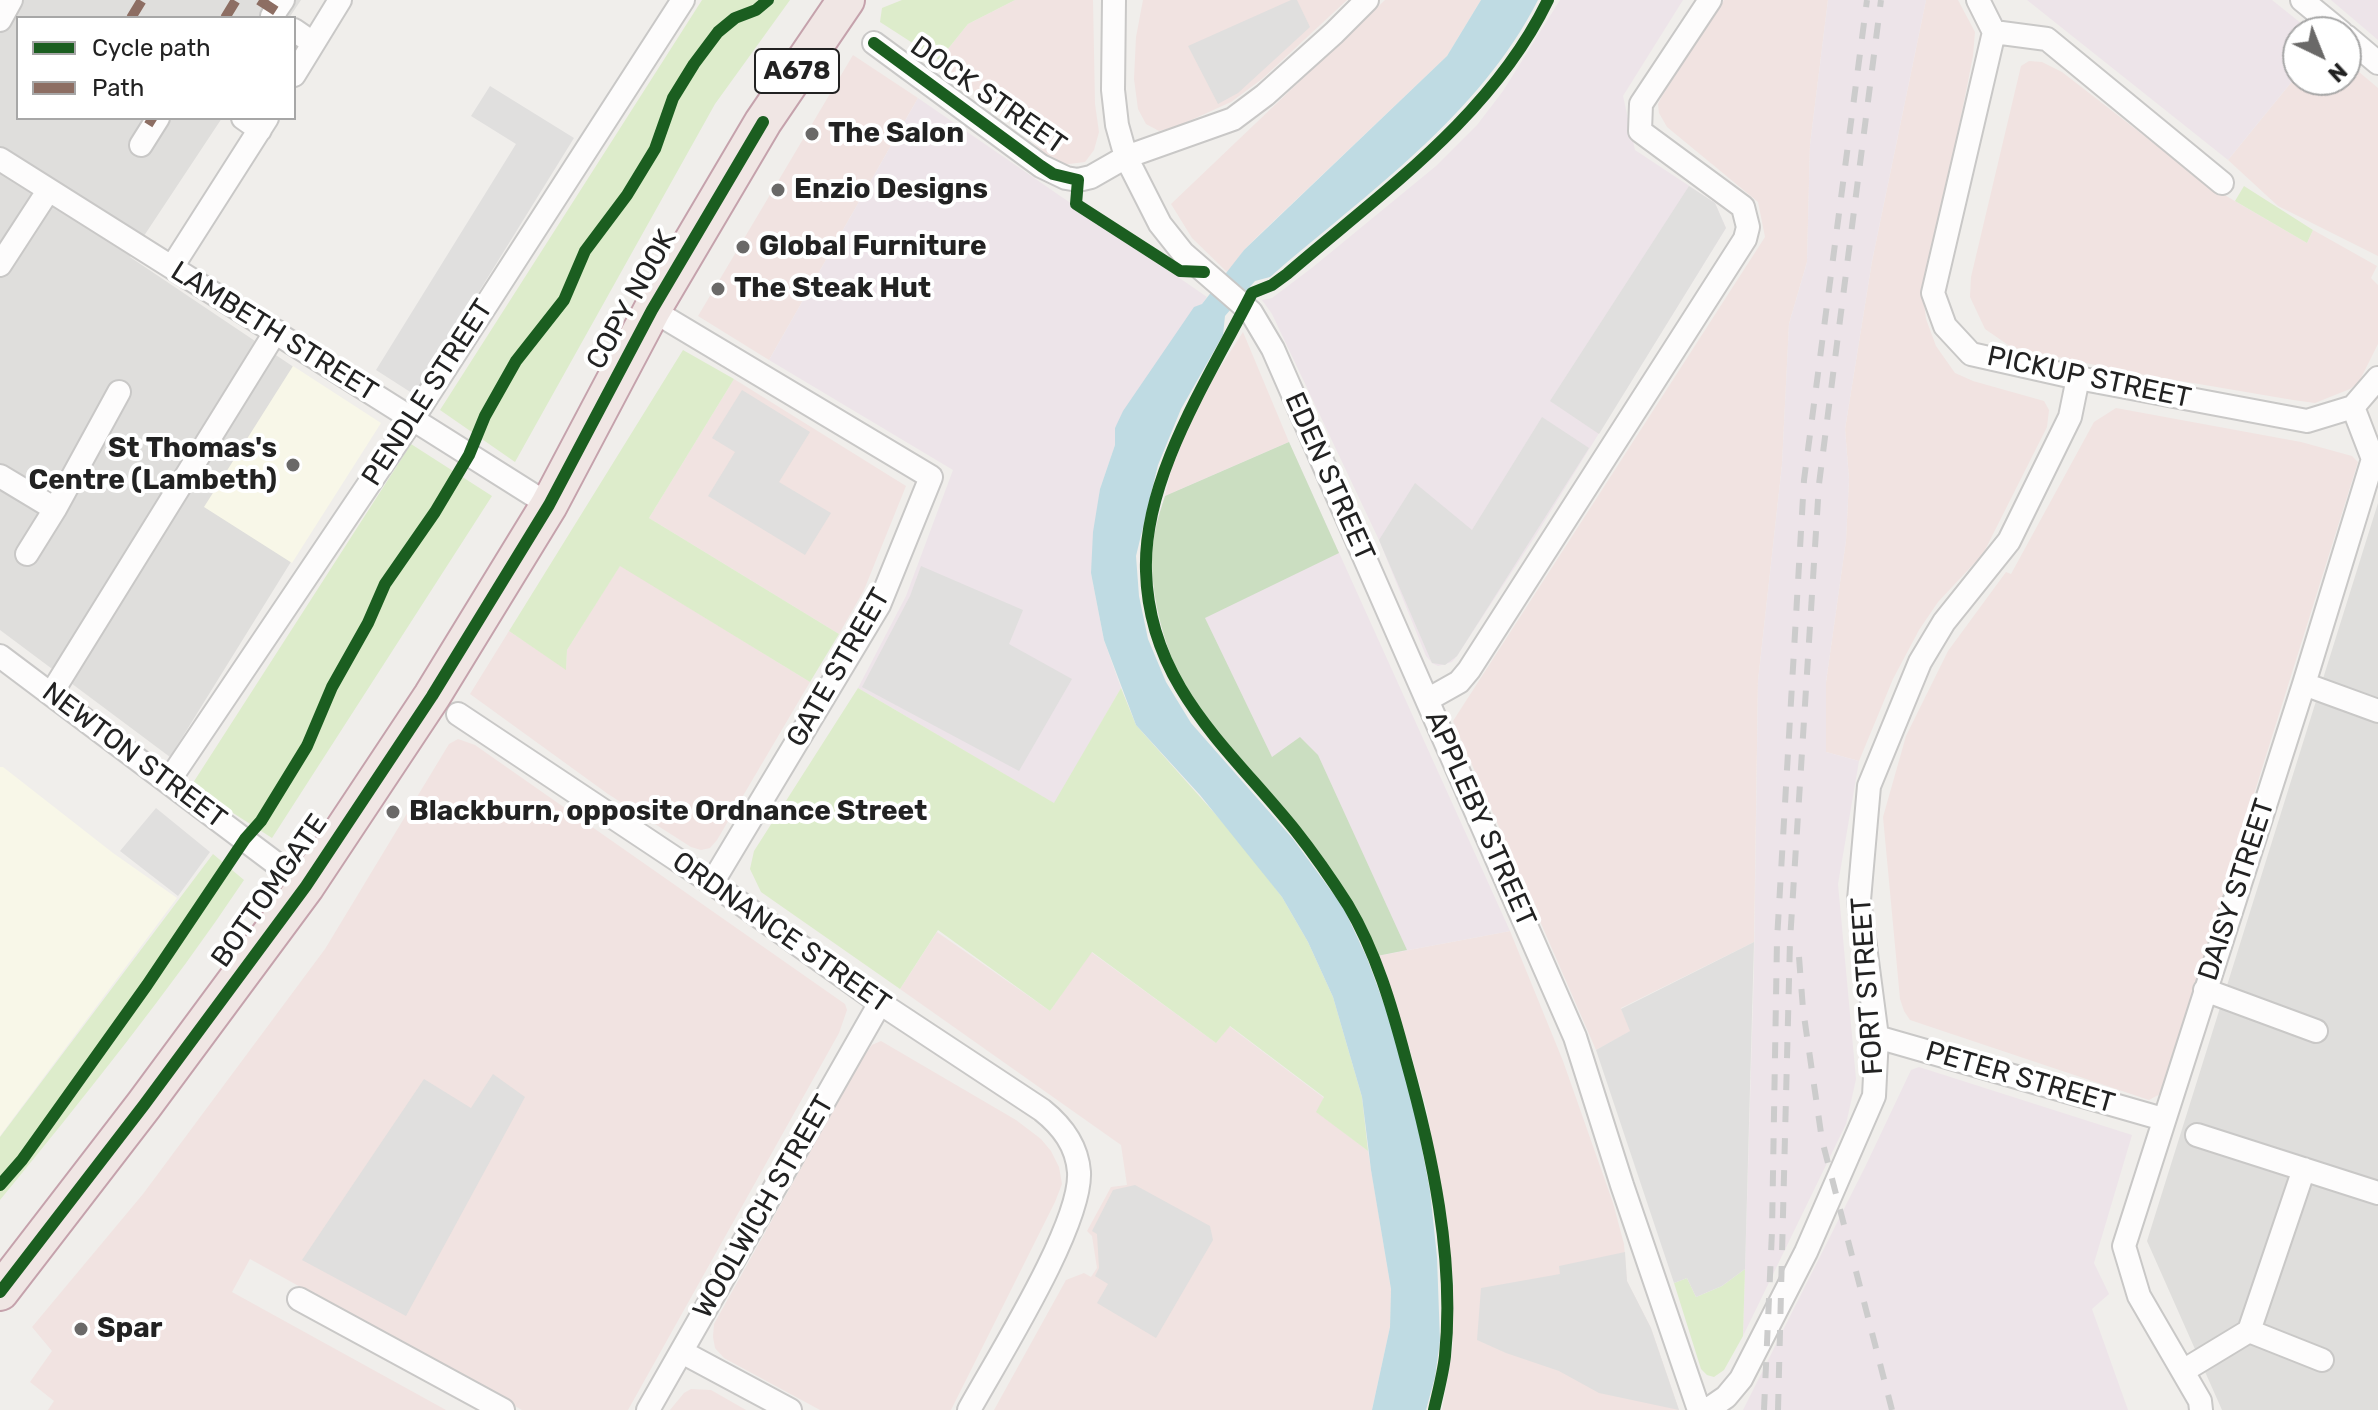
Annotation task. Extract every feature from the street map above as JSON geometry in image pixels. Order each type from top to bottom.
[{"type":"highway","name":"COPY NOOK","points":[[549,505],[652,310],[763,122],[848,2]]},
{"type":"highway","name":"BOTTOMGATE","points":[[1,1287],[137,1116],[306,886],[432,696],[549,505]]},
{"type":"street","points":[[0,20],[11,0]]},
{"type":"street","points":[[296,72],[340,0]]},
{"type":"street","name":"PENDLE STREET","points":[[168,782],[412,420],[683,0]]},
{"type":"street","points":[[1114,0],[1113,90],[1117,125],[1126,157]]},
{"type":"street","name":"DOCK STREET","points":[[874,43],[1053,174],[1078,180],[1091,177],[1126,157],[1233,119],[1314,51],[1367,0]]},
{"type":"street","name":"APPLEBY STREET","points":[[1699,1410],[1575,1037],[1427,700],[1459,682],[1469,670],[1745,239],[1748,227],[1743,207],[1640,131],[1641,104],[1710,0]]},
{"type":"street","points":[[1978,0],[1994,32],[2047,39],[2222,183]]},
{"type":"street","points":[[2302,0],[2322,16]]},
{"type":"street","points":[[296,31],[313,43]]},
{"type":"street","name":"PICKUP STREET","points":[[1994,32],[1933,293],[1945,326],[1971,354],[2078,378],[2307,421],[2353,407]]},
{"type":"street","points":[[2362,50],[2378,63]]},
{"type":"street","points":[[141,145],[157,120]]},
{"type":"street","points":[[172,267],[257,122]]},
{"type":"street","name":"EDEN STREET","points":[[1126,157],[1160,224],[1183,253],[1251,312],[1273,349],[1427,700]]},
{"type":"street","name":"LAMBETH STREET","points":[[0,159],[549,505]]},
{"type":"street","points":[[0,265],[48,191]]},
{"type":"street","name":"GATE STREET","points":[[652,310],[931,477],[879,605],[712,883]]},
{"type":"street","points":[[51,694],[276,331]]},
{"type":"street","name":"FORT STREET","points":[[1707,1410],[1726,1397],[1741,1379],[1806,1252],[1874,1096],[1877,1037],[1859,900],[1869,786],[1920,662],[1944,622],[2009,541],[2070,417],[2078,378]]},
{"type":"street","points":[[2353,407],[2378,378]]},
{"type":"street","points":[[27,554],[119,392]]},
{"type":"street","name":"DAISY STREET","points":[[2200,1405],[2139,1296],[2124,1246],[2373,459],[2353,407]]},
{"type":"street","points":[[0,476],[55,509]]},
{"type":"street","name":"NEWTON STREET","points":[[0,656],[306,886]]},
{"type":"street","points":[[2304,684],[2378,711]]},
{"type":"street","name":"ORDNANCE STREET","points":[[458,714],[712,883],[880,1003],[1055,1121],[1070,1140],[1079,1173],[1059,1247],[969,1410]]},
{"type":"street","points":[[2205,990],[2316,1031]]},
{"type":"street","name":"WOOLWICH STREET","points":[[648,1410],[880,1003]]},
{"type":"street","name":"PETER STREET","points":[[1877,1037],[2163,1119]]},
{"type":"street","points":[[2197,1135],[2378,1193]]},
{"type":"street","points":[[2183,1371],[2249,1331],[2304,1169]]},
{"type":"street","points":[[299,1299],[503,1410]]},
{"type":"street","points":[[2249,1331],[2322,1360]]},
{"type":"street","points":[[682,1352],[790,1410]]},
{"type":"shaded area","points":[[0,0],[301,0],[290,16],[16,16],[16,120],[221,120],[130,257],[377,423],[170,757],[0,630]]},
{"type":"shaded area","points":[[1015,0],[1093,0],[1095,104],[1099,132],[1094,150],[1085,162],[1061,165],[939,60],[968,24]]},
{"type":"shaded area","points":[[1143,0],[1347,0],[1262,79],[1231,102],[1178,126],[1159,131],[1146,124],[1138,109],[1134,79],[1136,37]]},
{"type":"shaded area","points":[[1297,0],[1310,27],[1238,93],[1218,104],[1188,46]]},
{"type":"shaded area","points":[[1385,0],[1481,0],[1447,56],[1260,234],[1228,273],[1192,238],[1171,204]]},
{"type":"shaded area","points":[[1560,0],[1683,0],[1623,96],[1635,150],[1715,203],[1726,228],[1536,535],[1457,656],[1452,662],[1438,666],[1426,656],[1379,540],[1272,314],[1262,300],[1272,298],[1313,267],[1436,166],[1477,125],[1503,91]]},
{"type":"shaded area","points":[[1724,0],[1828,0],[1810,145],[1807,262],[1789,324],[1782,465],[1758,681],[1754,942],[1621,1008],[1631,1031],[1596,1050],[1453,721],[1765,237],[1758,202],[1667,127],[1659,113],[1658,104],[1662,96]]},
{"type":"shaded area","points":[[1828,0],[1926,0],[1872,261],[1845,429],[1849,479],[1846,540],[1826,682],[1826,752],[1859,761],[1838,884],[1856,1079],[1846,1124],[1743,1336],[1754,970],[1758,681],[1782,465],[1789,324],[1807,262],[1810,145]]},
{"type":"shaded area","points":[[1926,0],[1958,0],[1975,32],[1973,56],[1924,302],[1926,319],[1936,346],[1955,373],[2044,401],[2049,410],[2047,427],[1983,554],[1938,602],[1919,630],[1893,679],[1859,761],[1826,752],[1826,682],[1846,540],[1849,479],[1845,429],[1872,261]]},
{"type":"shaded area","points":[[2027,0],[2272,0],[2292,16],[2282,16],[2282,94],[2228,160]]},
{"type":"shaded area","points":[[2331,0],[2378,0],[2378,40],[2362,26],[2362,16],[2350,16]]},
{"type":"shaded area","points":[[853,55],[918,98],[769,360],[698,316]]},
{"type":"shaded area","points":[[2029,61],[2042,62],[2062,72],[2209,186],[2307,243],[2313,230],[2377,266],[2371,278],[2378,285],[2378,344],[2359,382],[2350,389],[2315,403],[2293,400],[2128,372],[2011,347],[1985,329],[1970,297],[1971,277],[2021,66]]},
{"type":"shaded area","points":[[2362,74],[2378,88],[2378,256],[2278,206],[2228,160],[2282,94],[2362,96]]},
{"type":"shaded area","points":[[490,86],[574,138],[415,395],[376,370],[516,144],[471,116]]},
{"type":"shaded area","points":[[918,98],[1207,297],[1115,428],[1115,445],[1100,489],[1091,573],[1104,640],[1121,688],[1055,804],[858,688],[906,596],[953,470],[769,360]]},
{"type":"shaded area","points":[[1689,186],[1715,203],[1726,228],[1599,434],[1550,401]]},
{"type":"shaded area","points":[[1243,332],[1289,442],[1165,496],[1176,450],[1199,400]]},
{"type":"shaded area","name":"St Thomas's Centre (Lambeth)","points":[[293,366],[381,423],[292,563],[204,507]]},
{"type":"shaded area","points":[[734,379],[906,486],[864,590],[839,634],[649,518]]},
{"type":"shaded area","points":[[742,390],[810,432],[779,482],[831,513],[805,555],[708,496],[735,452],[712,438]]},
{"type":"shaded area","points":[[2116,408],[2301,442],[2352,456],[2358,462],[2238,845],[2169,1085],[2149,1100],[1910,1020],[1900,999],[1883,817],[1906,736],[1948,651],[2006,572],[2011,574],[2094,422]]},
{"type":"shaded area","points":[[1542,417],[1589,448],[1457,656],[1445,665],[1432,663],[1379,540],[1415,483],[1472,530]]},
{"type":"shaded area","points":[[1289,442],[1510,931],[1377,956],[1342,884],[1301,830],[1194,704],[1175,663],[1160,618],[1152,559],[1155,527],[1165,496]]},
{"type":"shaded area","points":[[2378,503],[2378,1410],[2222,1410],[2147,1241]]},
{"type":"shaded area","points":[[620,565],[810,682],[710,848],[701,850],[691,847],[608,794],[470,694],[509,631],[566,669],[567,650]]},
{"type":"shaded area","points":[[921,566],[1023,610],[1009,644],[1072,679],[1019,771],[862,687],[910,596]]},
{"type":"shaded area","points":[[458,739],[475,745],[845,1004],[847,1010],[839,1033],[628,1410],[522,1410],[250,1259],[232,1292],[446,1410],[48,1410],[54,1401],[30,1382],[52,1351],[32,1327],[143,1194],[325,949],[449,744]]},
{"type":"shaded area","points":[[0,767],[177,898],[0,1136]]},
{"type":"shaded area","points":[[156,808],[210,852],[178,896],[120,851]]},
{"type":"shaded area","points":[[1510,931],[1563,1061],[1613,1203],[1624,1244],[1627,1281],[1651,1328],[1679,1410],[1442,1410],[1453,1346],[1450,1285],[1454,1285],[1427,1111],[1410,1050],[1377,956]]},
{"type":"shaded area","points":[[937,932],[1050,1011],[1091,952],[1216,1043],[1229,1026],[1324,1098],[1317,1112],[1368,1151],[1391,1289],[1390,1327],[1372,1410],[994,1410],[1066,1280],[1084,1273],[1091,1277],[1097,1268],[1092,1236],[1087,1231],[1111,1187],[1127,1185],[1121,1145],[900,989]]},
{"type":"shaded area","points":[[1754,942],[1745,1269],[1722,1286],[1696,1297],[1687,1278],[1674,1283],[1596,1050],[1630,1031],[1621,1009]]},
{"type":"shaded area","points":[[881,1041],[1016,1120],[1041,1139],[1059,1167],[1062,1184],[1055,1202],[951,1410],[820,1410],[724,1358],[715,1348],[714,1324],[863,1057],[872,1045]]},
{"type":"shaded area","points":[[1919,1067],[2132,1135],[2094,1263],[2109,1294],[2092,1309],[2128,1410],[1743,1410],[1911,1070]]},
{"type":"shaded area","points":[[493,1074],[525,1097],[406,1316],[302,1260],[424,1079],[471,1108]]},
{"type":"shaded area","points":[[1135,1185],[1210,1226],[1213,1240],[1156,1338],[1097,1303],[1108,1284],[1095,1276],[1099,1268],[1097,1234],[1092,1231],[1113,1190]]},
{"type":"shaded area","points":[[1625,1252],[1627,1281],[1651,1328],[1679,1410],[1599,1393],[1559,1371],[1477,1340],[1481,1288],[1560,1274],[1559,1266]]},
{"type":"shaded area","points":[[691,1389],[711,1390],[746,1410],[670,1410]]},
{"type":"green space","points":[[702,0],[790,0],[715,104],[515,462],[440,410]]},
{"type":"green space","points":[[902,0],[1015,0],[968,24],[939,60],[880,22],[882,8]]},
{"type":"green space","points":[[2244,186],[2313,230],[2307,243],[2235,201]]},
{"type":"green space","points":[[683,350],[734,379],[649,518],[839,634],[810,682],[620,566],[567,650],[566,670],[509,631]]},
{"type":"green space","points":[[1289,442],[1339,553],[1205,618],[1272,757],[1300,737],[1318,755],[1407,950],[1377,956],[1336,879],[1196,705],[1178,673],[1159,617],[1152,552],[1165,496]]},
{"type":"green space","points":[[411,444],[492,496],[272,838],[191,786]]},
{"type":"green space","points":[[858,688],[1054,803],[1121,688],[1136,725],[1242,844],[1282,897],[1308,942],[1333,997],[1362,1097],[1368,1151],[1316,1112],[1324,1097],[1230,1026],[1216,1043],[1092,952],[1050,1011],[938,930],[900,989],[761,892],[750,869],[754,851]]},
{"type":"green space","points":[[213,854],[244,880],[95,1083],[0,1200],[0,1137]]},
{"type":"green space","points":[[1745,1269],[1743,1336],[1724,1370],[1714,1377],[1707,1375],[1701,1369],[1674,1283],[1687,1278],[1696,1297],[1722,1286]]},
{"type":"water","points":[[1481,0],[1538,0],[1514,42],[1453,116],[1382,183],[1270,277],[1255,281],[1225,316],[1223,335],[1181,409],[1158,465],[1136,556],[1139,596],[1148,639],[1166,682],[1191,723],[1293,839],[1343,907],[1367,958],[1392,1026],[1417,1122],[1430,1191],[1437,1257],[1440,1341],[1426,1410],[1372,1410],[1390,1327],[1391,1289],[1362,1097],[1333,997],[1308,942],[1282,897],[1200,795],[1136,725],[1104,640],[1091,573],[1093,532],[1100,489],[1115,445],[1115,428],[1123,411],[1194,307],[1202,304],[1244,250],[1447,56]]},
{"type":"railway","points":[[1764,1410],[1772,1231],[1777,940],[1804,480],[1867,0]]},
{"type":"railway","points":[[1778,1410],[1790,941],[1819,484],[1881,0]]},
{"type":"railway","points":[[1799,957],[1803,1009],[1822,1140],[1892,1410]]},
{"type":"marked path","points":[[132,16],[142,0]]},
{"type":"marked path","points":[[226,16],[236,0]]},
{"type":"marked path","points":[[259,0],[276,11]]},
{"type":"marked path","points":[[150,120],[155,123]]},
{"type":"cycle path","points":[[0,1185],[22,1160],[147,985],[245,839],[261,821],[307,746],[332,687],[368,623],[385,584],[435,512],[469,455],[485,416],[516,361],[564,300],[585,251],[627,195],[655,149],[673,98],[694,64],[718,32],[735,18],[756,10],[768,0]]},
{"type":"cycle path","points":[[1434,1410],[1444,1363],[1447,1319],[1444,1244],[1424,1132],[1389,1000],[1367,942],[1336,886],[1295,830],[1197,713],[1177,682],[1161,648],[1151,612],[1146,571],[1148,535],[1167,463],[1182,427],[1252,293],[1272,285],[1287,274],[1432,150],[1497,80],[1525,42],[1548,0]]},
{"type":"cycle path","points":[[874,43],[1041,166],[1053,174],[1078,180],[1076,204],[1180,271],[1204,272]]},
{"type":"cycle path","points":[[0,1292],[144,1105],[306,886],[432,696],[549,505],[652,310],[763,122]]},
{"type":"place","name":"The Salon","points":[[812,134]]},
{"type":"place","name":"Enzio Designs","points":[[778,190]]},
{"type":"place","name":"Global Furniture","points":[[743,247]]},
{"type":"place","name":"The Steak Hut","points":[[718,289]]},
{"type":"place","name":"St Thomas's Centre (Lambeth)","points":[[293,465]]},
{"type":"place","name":"Blackburn, opposite Ordnance Street","points":[[393,812]]},
{"type":"place","name":"Spar","points":[[81,1329]]}]
